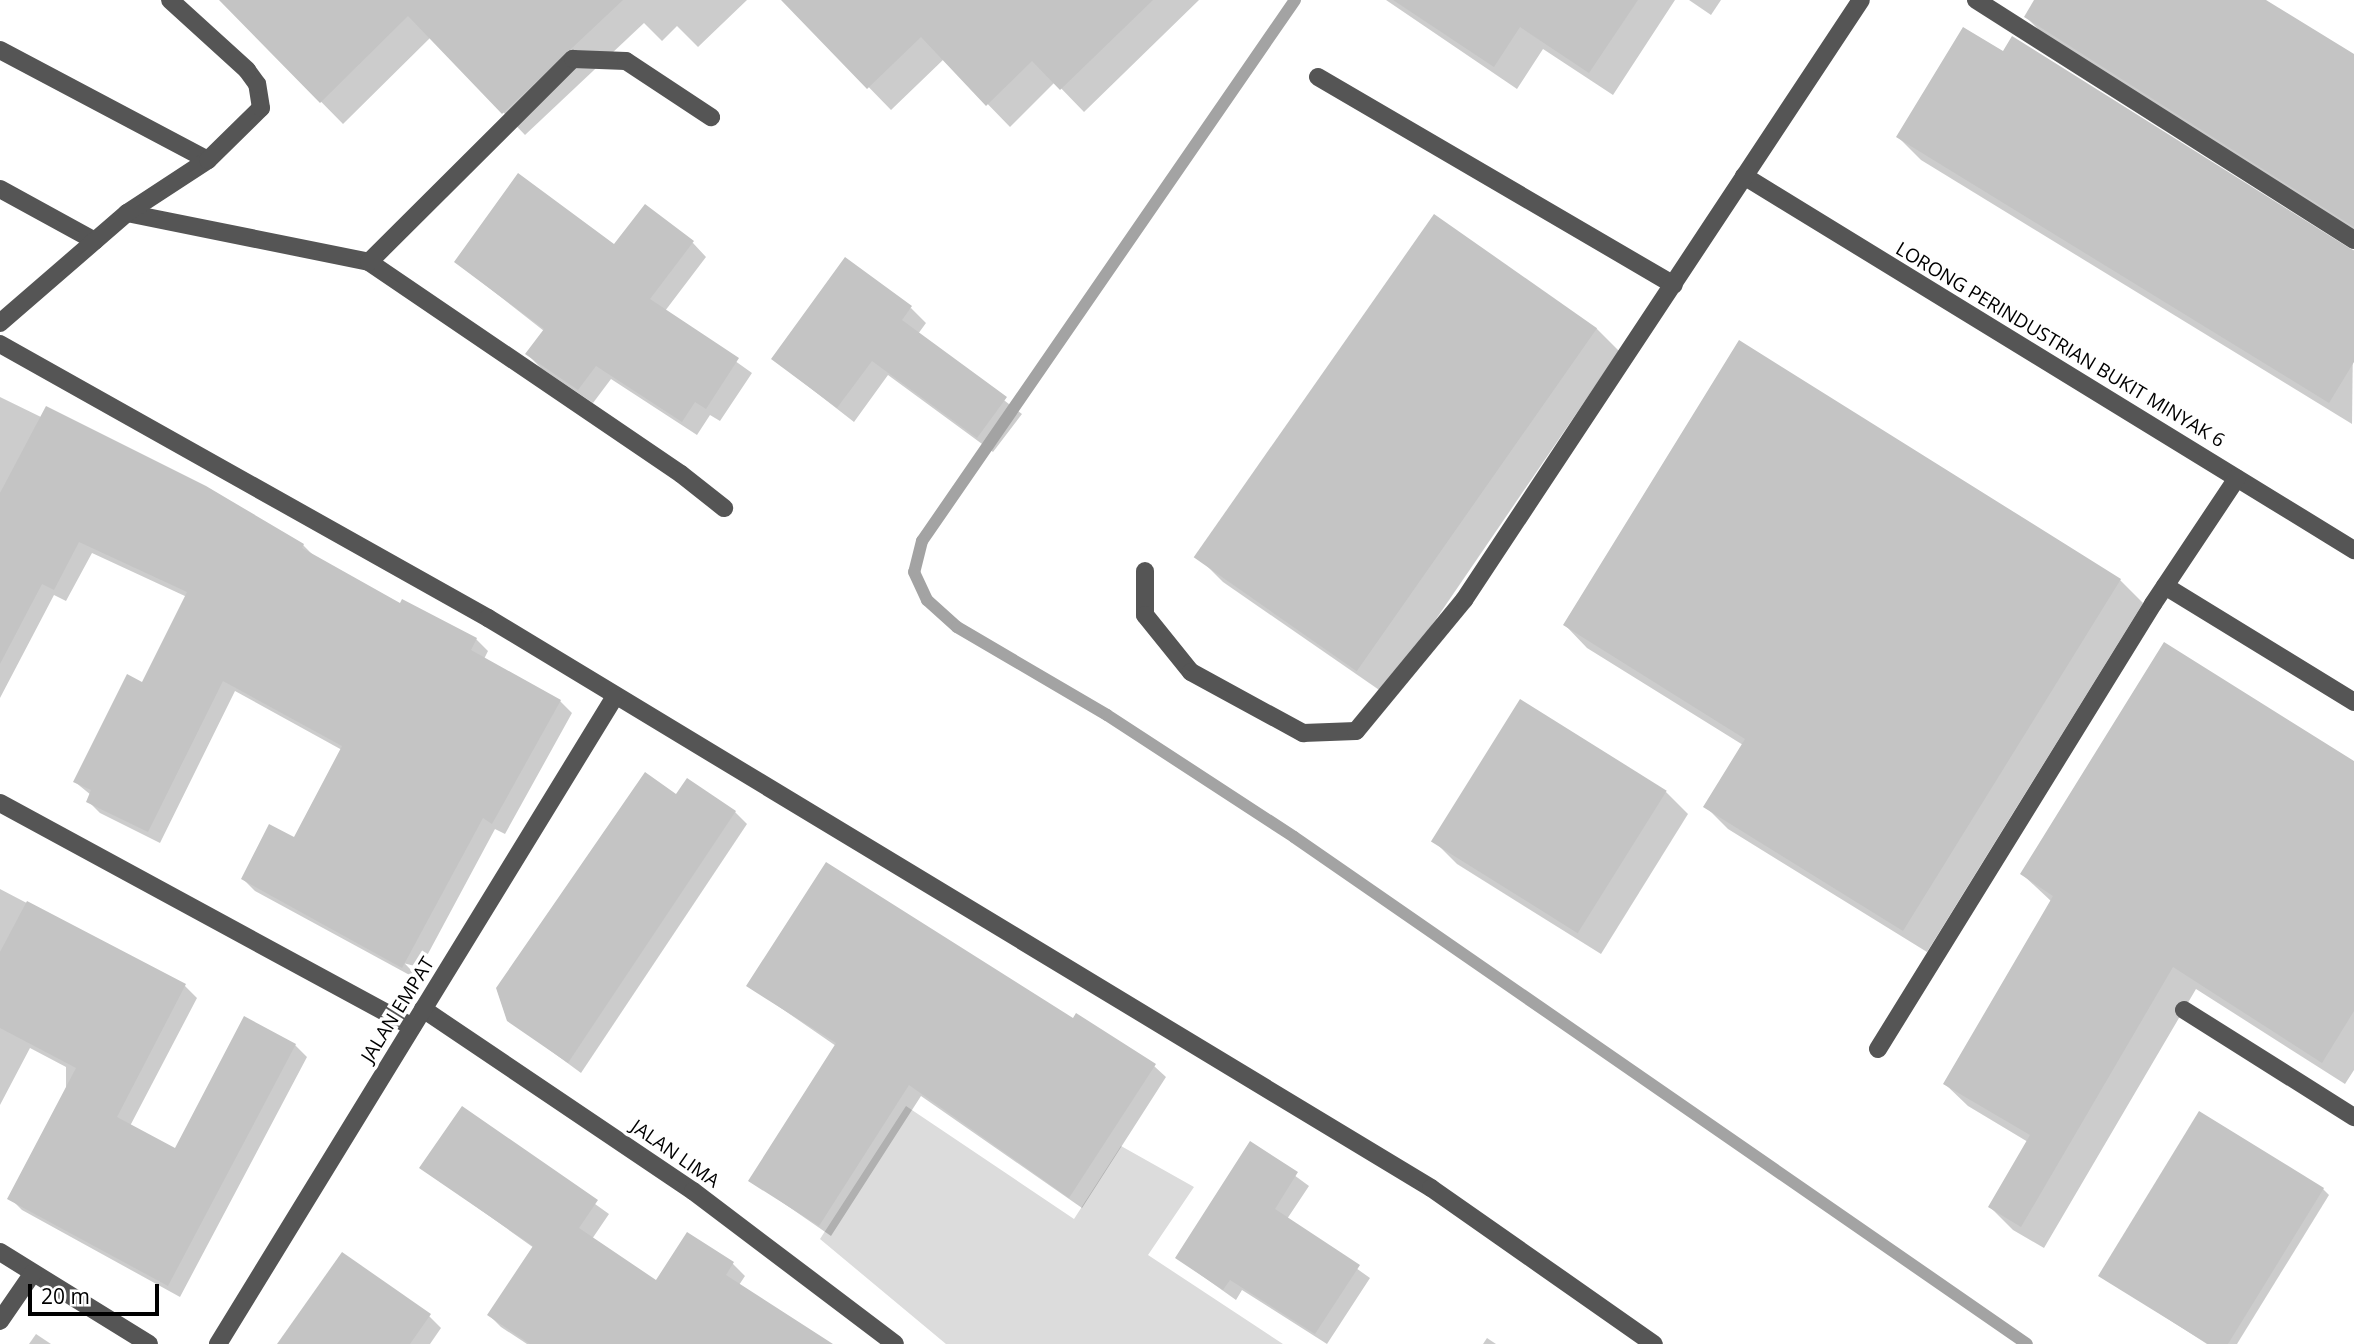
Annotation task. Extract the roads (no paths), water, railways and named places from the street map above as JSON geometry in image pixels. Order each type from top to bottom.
[{"type":"street","points":[[0,323],[127,213],[208,160],[261,108],[257,84],[170,0]]},
{"type":"street","points":[[1145,571],[1145,615],[1191,672],[1303,733],[1356,731],[1464,600],[1861,0]]},
{"type":"street","points":[[1976,0],[2354,240]]},
{"type":"street","points":[[0,50],[208,160]]},
{"type":"street","points":[[369,262],[573,59],[626,61],[711,117]]},
{"type":"street","points":[[1318,77],[1674,285]]},
{"type":"street","name":"LORONG PERINDUSTRIAN BUKIT MINYAK 6","points":[[1744,176],[2354,550]]},
{"type":"street","points":[[0,189],[95,241]]},
{"type":"street","points":[[127,213],[369,262],[681,474],[724,508]]},
{"type":"street","points":[[0,344],[488,618],[614,698],[1431,1188],[1654,1344]]},
{"type":"street","points":[[1878,1049],[2165,586],[2236,478]]},
{"type":"street","points":[[2165,586],[2354,702]]},
{"type":"street","name":"JALAN EMPAT","points":[[218,1344],[614,698]]},
{"type":"street","points":[[0,803],[412,1027]]},
{"type":"street","name":"JALAN LIMA","points":[[423,1009],[693,1191],[895,1344]]},
{"type":"street","points":[[2184,1010],[2354,1117]]},
{"type":"street","points":[[0,1252],[149,1344]]},
{"type":"street","points":[[0,1321],[33,1273]]},
{"type":"waterway","points":[[1295,0],[922,541],[914,572],[927,600],[957,627],[1107,715],[1294,837],[2027,1344]]}]
